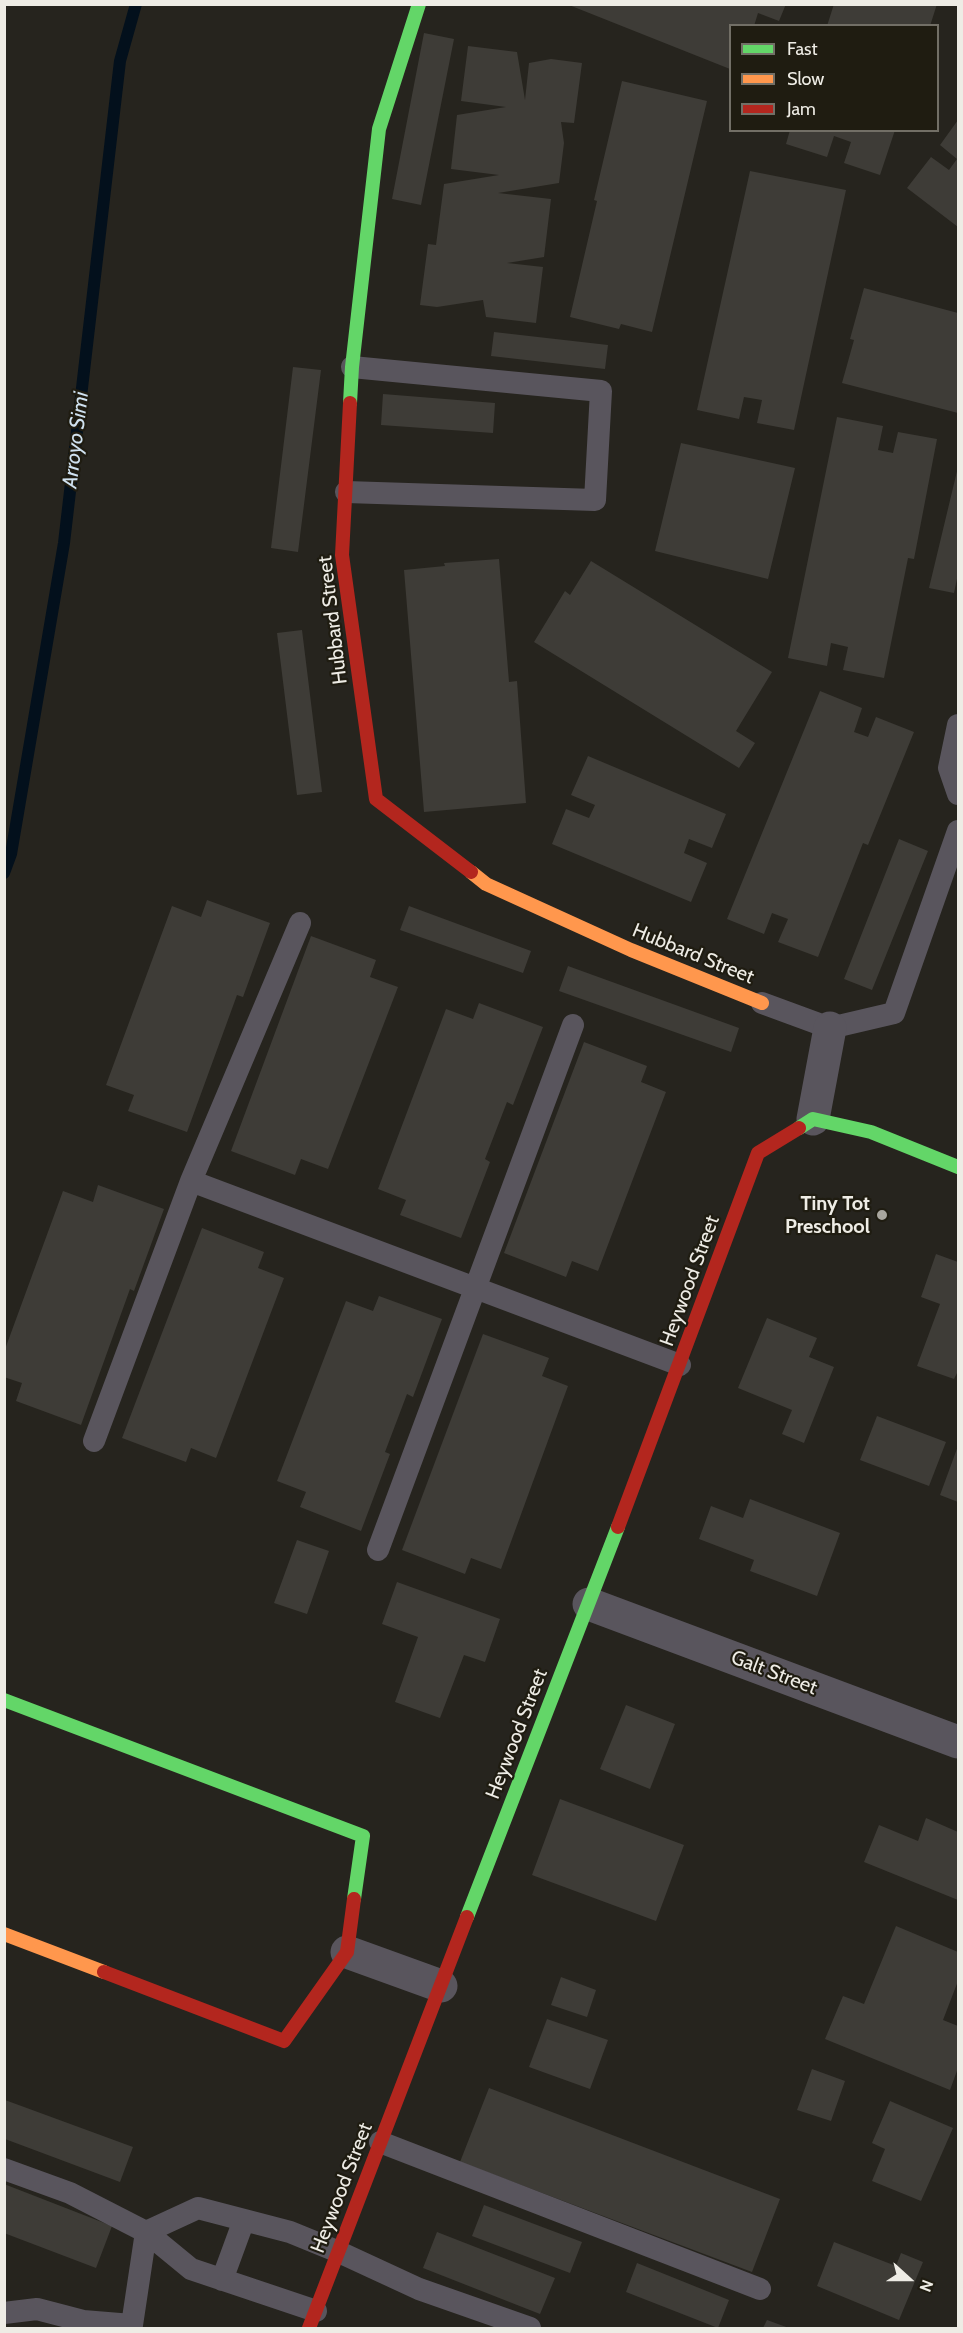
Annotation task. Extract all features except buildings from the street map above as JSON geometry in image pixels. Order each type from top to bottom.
[{"type":"street","name":"Hubbard Street","points":[[419,4],[379,129],[352,367],[342,555],[376,800],[486,884],[631,950],[762,1003]]},
{"type":"street","points":[[830,1028],[813,1119],[871,1132],[958,1167]]},
{"type":"street","name":"Heywood Street","points":[[312,2320],[680,1365],[758,1153],[813,1119]]},
{"type":"street","name":"Galt Street","points":[[588,1604],[958,1742]]},
{"type":"street","points":[[4,1700],[363,1836],[347,1952],[284,2041],[4,1934]]},
{"type":"street","points":[[347,1952],[441,1986]]},
{"type":"lane","points":[[346,492],[595,500],[601,390],[352,367]]},
{"type":"lane","points":[[958,725],[949,768],[958,794]]},
{"type":"lane","points":[[762,1003],[830,1028],[894,1013],[958,831]]},
{"type":"lane","points":[[94,1441],[191,1181],[300,922]]},
{"type":"lane","points":[[378,1551],[573,1025]]},
{"type":"lane","points":[[191,1181],[680,1365]]},
{"type":"lane","points":[[381,2142],[760,2289]]},
{"type":"lane","points":[[4,2169],[70,2193],[146,2232],[191,2269],[222,2280],[312,2320]]},
{"type":"lane","points":[[146,2232],[198,2208],[290,2232],[419,2289],[530,2328]]},
{"type":"lane","points":[[222,2280],[244,2220]]},
{"type":"lane","points":[[4,2313],[37,2309],[82,2321],[131,2327],[146,2232]]},
{"type":"waterway","name":"Arroyo Simi","points":[[4,873],[11,854],[64,543],[120,61],[136,4]]},
{"type":"traffic: fast","points":[[350,403],[352,367],[379,129],[419,4]]},
{"type":"traffic: fast","points":[[799,1128],[813,1119],[871,1132],[958,1167]]},
{"type":"traffic: fast","points":[[467,1917],[618,1527]]},
{"type":"traffic: fast","points":[[4,1700],[363,1836],[354,1899]]},
{"type":"traffic: slow","points":[[471,872],[486,884],[631,950],[762,1003]]},
{"type":"traffic: slow","points":[[4,1934],[104,1972]]},
{"type":"traffic: jam","points":[[350,403],[342,555],[376,799],[471,872]]},
{"type":"traffic: jam","points":[[618,1527],[758,1153],[799,1128]]},
{"type":"traffic: jam","points":[[104,1972],[284,2041],[347,1952],[354,1899]]},
{"type":"traffic: jam","points":[[309,2328],[467,1917]]},
{"type":"place","name":"Tiny Tot Preschool","points":[[882,1215]]}]
